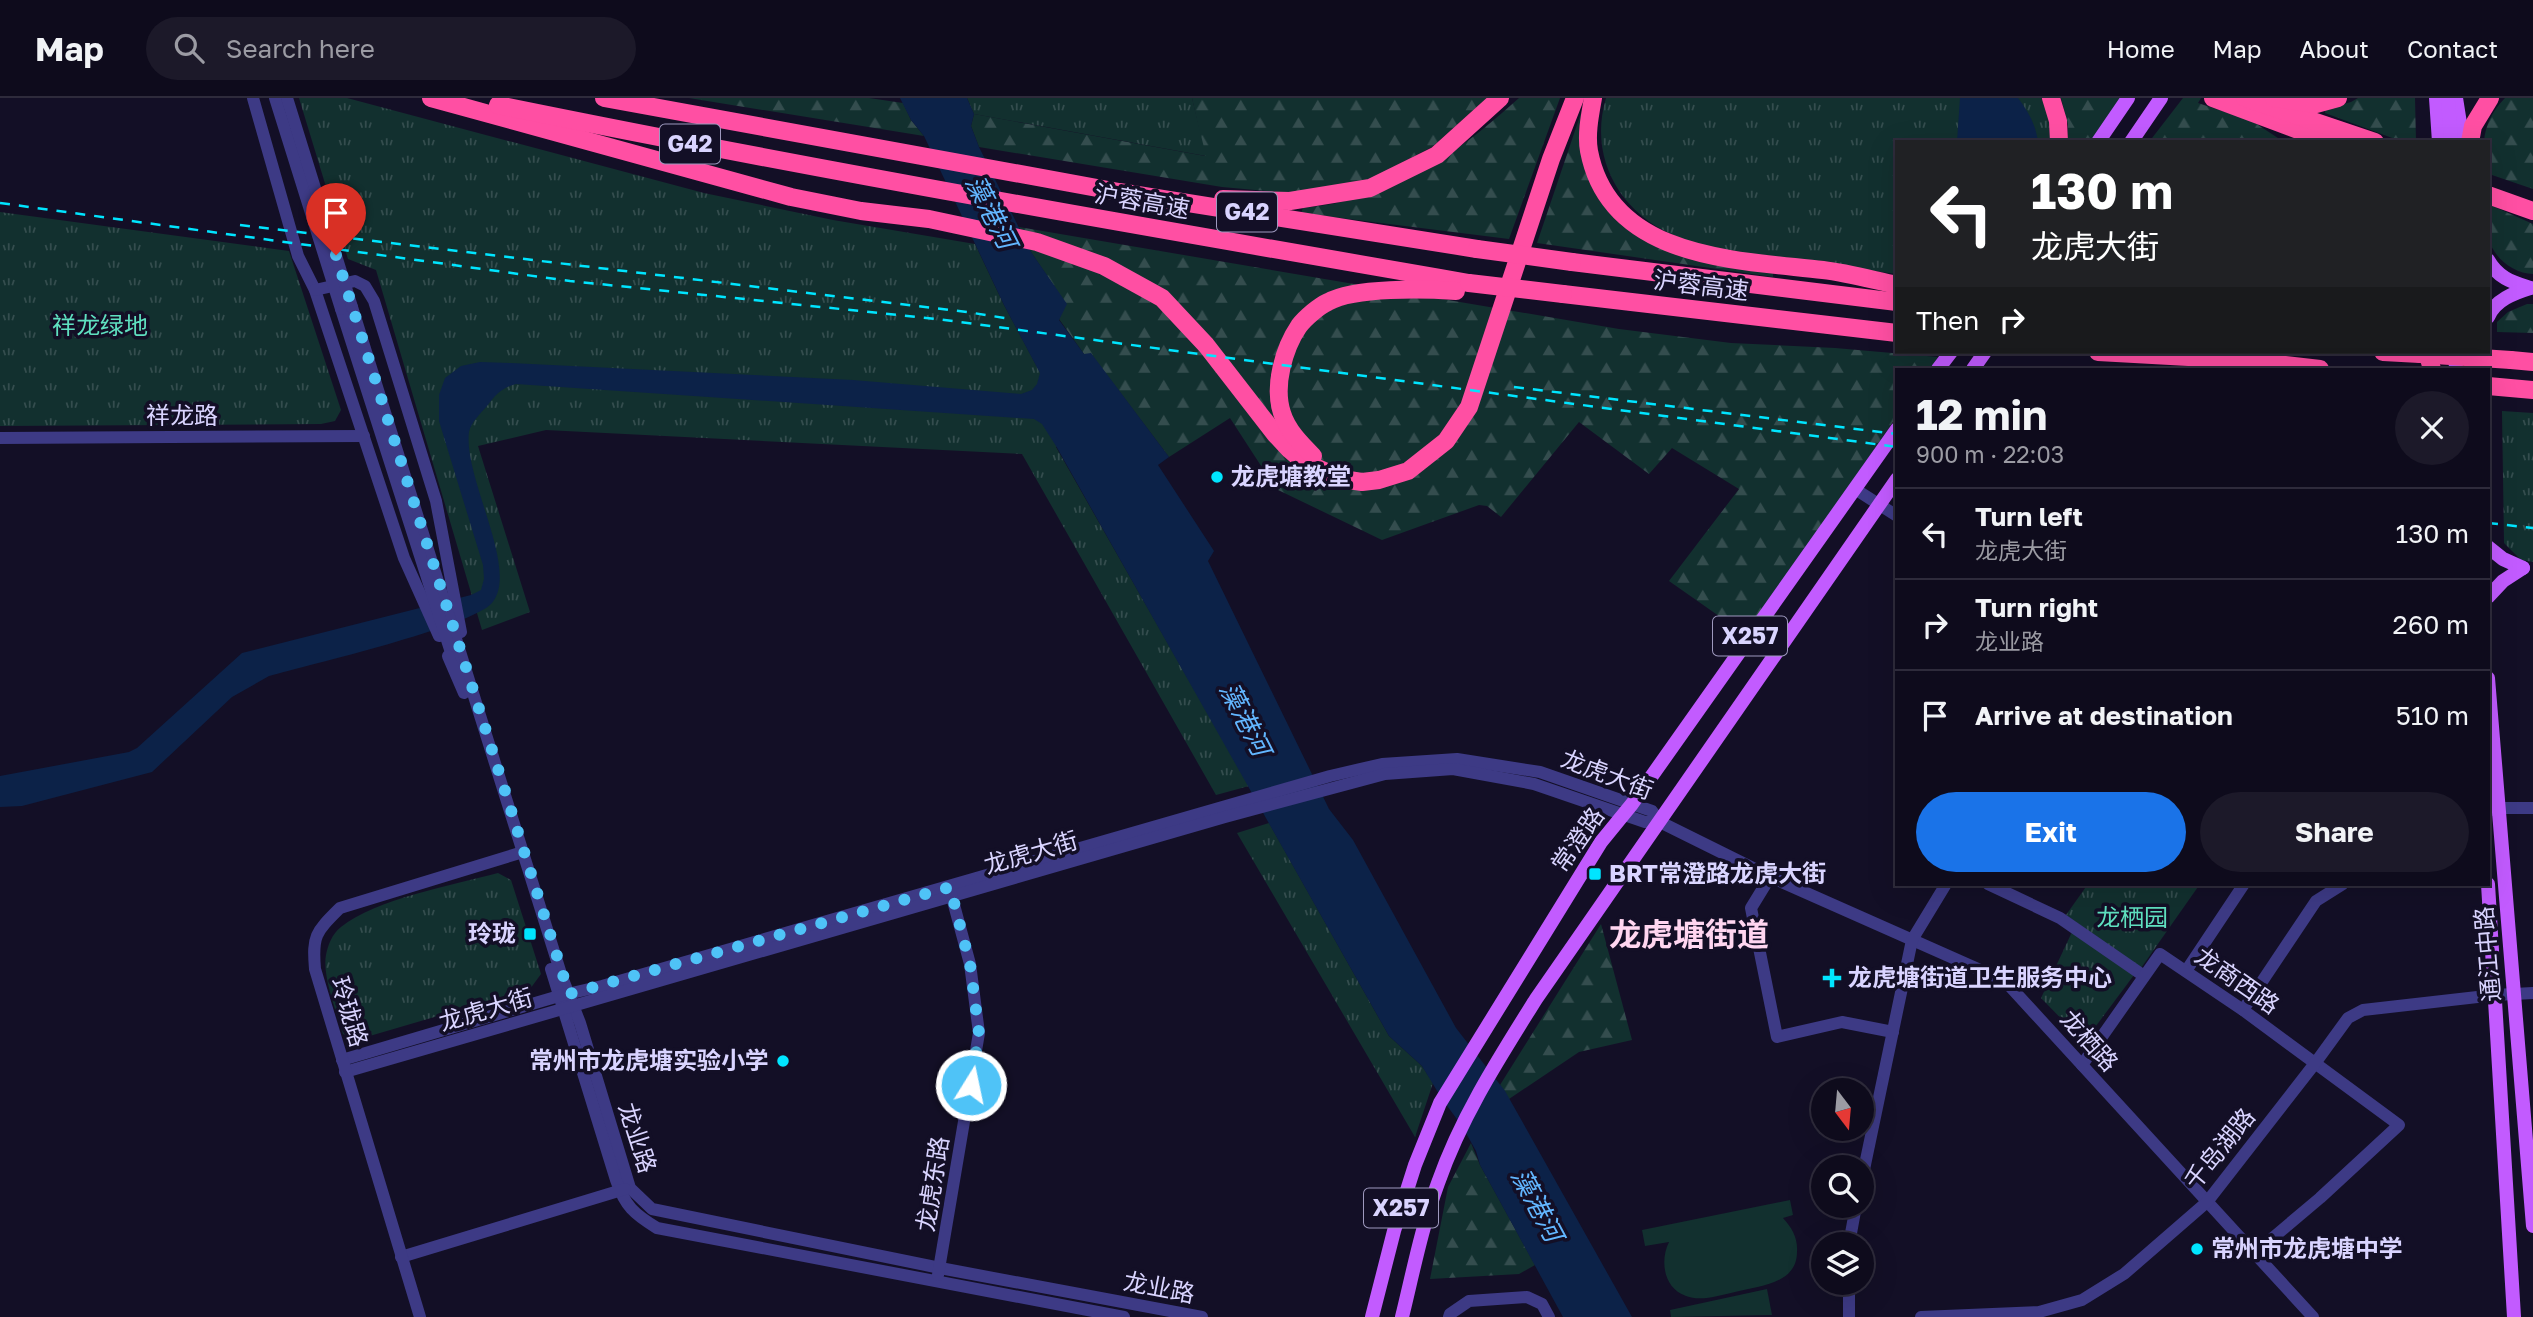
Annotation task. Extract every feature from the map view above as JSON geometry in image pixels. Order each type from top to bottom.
[{"type":"highway","points":[[431,98],[791,197],[861,211],[929,219],[1037,242],[1104,266],[1162,298],[1206,345],[1275,434],[1304,462],[1342,479],[1363,482],[1408,471],[1433,454],[1456,429],[1469,407],[1551,159],[1575,98]]},
{"type":"highway","name":"沪蓉高速","points":[[466,98],[721,150],[1467,287],[1895,333]]},
{"type":"highway","name":"G42","points":[[604,98],[899,153],[1015,171]]},
{"type":"highway","points":[[1015,171],[1212,198],[1290,201],[1370,188],[1393,177],[1437,155],[1500,98]]},
{"type":"highway","points":[[1467,287],[1360,293],[1329,301],[1300,324],[1284,359],[1278,391],[1282,414],[1297,440],[1313,456],[1330,464],[1370,472],[1393,467],[1412,458],[1443,429],[1458,406],[1565,98]]},
{"type":"highway","points":[[1592,98],[1589,151],[1597,172],[1615,205],[1644,232],[1683,249],[1703,254],[1826,271],[1895,285]]},
{"type":"highway","points":[[2051,98],[2058,121],[2059,140]]},
{"type":"highway","points":[[2213,98],[2325,140]]},
{"type":"highway","points":[[2245,98],[2369,140]]},
{"type":"highway","points":[[2274,98],[2316,104],[2338,98]]},
{"type":"highway","points":[[2470,140],[2473,126],[2490,98]]},
{"type":"highway","points":[[2257,114],[2293,140]]},
{"type":"highway","name":"沪蓉高速","points":[[1015,171],[1477,249],[1895,302]]},
{"type":"highway","points":[[2491,190],[2532,208]]},
{"type":"highway","points":[[2134,354],[2243,360],[2311,368]]},
{"type":"highway","points":[[2436,354],[2533,362]]},
{"type":"highway","points":[[2490,386],[2533,390]]},
{"type":"main road","points":[[2099,140],[2128,98]]},
{"type":"main road","points":[[2132,140],[2161,98]]},
{"type":"main road","points":[[2436,98],[2439,140]]},
{"type":"main road","points":[[2448,98],[2451,140]]},
{"type":"main road","points":[[2456,98],[2463,140]]},
{"type":"main road","points":[[2490,263],[2507,280],[2531,288]]},
{"type":"main road","points":[[2490,312],[2501,300],[2531,288]]},
{"type":"main road","points":[[1939,368],[1949,354]]},
{"type":"main road","name":"常澄路","points":[[1372,1317],[1394,1231],[1415,1165],[1440,1103],[1601,842],[1628,809],[1895,432]]},
{"type":"main road","name":"X257","points":[[1402,1317],[1437,1183],[1493,1068],[1536,999],[1895,482]]},
{"type":"main road","points":[[2490,549],[2503,559],[2528,569]]},
{"type":"main road","points":[[2490,595],[2502,581],[2528,569]]},
{"type":"main road","name":"通江中路","points":[[2490,731],[2493,810],[2514,993],[2533,1226]]},
{"type":"main road","name":"通江中路","points":[[2488,886],[2514,1317]]},
{"type":"street","points":[[253,98],[298,256],[315,290],[404,558],[438,594]]},
{"type":"street","name":"龙业路","points":[[275,98],[347,308],[635,1214],[657,1228],[1124,1317]]},
{"type":"street","name":"龙业路","points":[[287,98],[347,308]]},
{"type":"street","points":[[315,290],[355,281],[365,286],[374,301],[436,501],[438,594],[449,630]]},
{"type":"street","name":"祥龙路","points":[[0,438],[364,436]]},
{"type":"street","points":[[1855,489],[1895,515]]},
{"type":"street","name":"龙虎大街","points":[[344,1066],[1332,782],[1382,764],[1457,760],[1540,772],[1628,809],[1652,811],[1660,822]]},
{"type":"street","points":[[2493,810],[2533,808]]},
{"type":"street","name":"龙栖路","points":[[1660,822],[1770,877],[2005,981],[2313,1317]]},
{"type":"street","name":"玲珑路","points":[[420,1317],[315,969],[313,945],[322,927],[340,908],[519,853]]},
{"type":"street","points":[[1770,877],[1751,908],[1777,1037],[1842,1022],[1893,1032]]},
{"type":"street","points":[[1867,1155],[1912,940],[1945,886]]},
{"type":"street","points":[[1992,886],[2060,918],[2144,976]]},
{"type":"street","points":[[2186,971],[2243,886]]},
{"type":"street","points":[[2243,1010],[2316,901],[2340,886]]},
{"type":"street","name":"龙虎东路","points":[[937,1282],[979,1033],[970,964],[951,892]]},
{"type":"street","name":"龙商西路","points":[[2081,1065],[2160,954],[2316,1062],[2399,1125],[2320,1198],[2256,1252]]},
{"type":"street","name":"千岛湖路","points":[[1921,1317],[2039,1312],[2082,1300],[2124,1274],[2207,1202],[2348,1018],[2363,1010],[2533,993]]},
{"type":"street","points":[[401,1257],[625,1189]]},
{"type":"street","name":"龙业路","points":[[625,1189],[652,1209],[940,1268],[1202,1317]]},
{"type":"street","points":[[1849,1295],[1849,1317]]},
{"type":"street","points":[[1448,1317],[1469,1301],[1527,1297],[1542,1304],[1549,1317]]},
{"type":"green space","points":[[299,98],[347,98],[704,193],[833,220],[975,244],[1004,305],[1074,436],[1056,447],[1249,786],[1216,795],[1022,454],[546,430],[478,446],[530,612],[482,630],[376,270],[348,259]]},
{"type":"green space","points":[[689,98],[869,98],[903,103],[911,120],[924,136]]},
{"type":"green space","points":[[967,98],[1192,98],[1206,156],[974,114]]},
{"type":"green space","points":[[1192,98],[1487,98],[1432,147],[1368,180],[1287,193],[1222,187],[979,147],[971,126],[974,114],[1205,156]]},
{"type":"green space","points":[[1519,98],[1560,98],[1509,239],[1301,213],[1303,208],[1335,204],[1370,194],[1416,174],[1459,147]]},
{"type":"green space","points":[[1606,98],[2046,98],[2054,140],[1895,140],[1895,274],[1725,251],[1671,234],[1652,223],[1622,195],[1605,159],[1601,140]]},
{"type":"green space","points":[[2061,98],[2123,98],[2094,140],[2067,140],[2068,124]]},
{"type":"green space","points":[[2183,98],[2201,98],[2198,103],[2252,121],[2281,140],[2151,140]]},
{"type":"green space","points":[[2358,98],[2415,98],[2416,140],[2398,140],[2325,113],[2325,109]]},
{"type":"green space","points":[[2505,98],[2533,98],[2533,189],[2490,174],[2490,140],[2484,140],[2490,118]]},
{"type":"green space","points":[[1582,110],[1586,111],[1584,144],[1623,221],[1773,273],[1773,277],[1537,243]]},
{"type":"green space","points":[[2490,205],[2533,224],[2533,274],[2512,268],[2499,258],[2491,245]]},
{"type":"green space","name":"祥龙绿地","points":[[0,212],[289,251],[341,410],[335,421],[321,424],[0,426]]},
{"type":"green space","points":[[1019,227],[1619,329],[1731,343],[1938,357],[1931,368],[1895,368],[1895,419],[1746,635],[1669,581],[1739,489],[1672,448],[1649,474],[1579,422],[1501,517],[1487,506],[1479,505],[1382,540],[1276,489],[1230,418],[1169,457],[1091,354],[1084,354],[1059,319],[1066,304],[1031,252]]},
{"type":"green space","points":[[2533,304],[2533,333],[2497,332],[2497,322],[2508,312]]},
{"type":"green space","points":[[2502,411],[2533,413],[2533,562],[2521,560],[2504,543]]},
{"type":"green space","points":[[1269,823],[1389,1036],[1422,1066],[1433,1083],[1415,1137],[1237,833]]},
{"type":"green space","points":[[498,873],[511,880],[541,974],[530,989],[356,1040],[343,1034],[325,964],[329,944],[338,930],[374,908]]},
{"type":"green space","name":"龙栖园","points":[[2087,886],[2199,886],[2141,968],[2066,915]]},
{"type":"green space","points":[[1601,924],[1632,1040],[1579,1052],[1509,1099],[1500,1085]]},
{"type":"green space","points":[[2072,932],[2134,975],[2084,1042],[2041,998]]},
{"type":"green space","points":[[1471,1143],[1480,1165],[1535,1265],[1519,1274],[1430,1279],[1448,1187]]},
{"type":"green space","points":[[1790,1200],[1793,1215],[1783,1218],[1795,1238],[1795,1263],[1791,1271],[1775,1282],[1710,1297],[1692,1298],[1678,1292],[1668,1280],[1664,1265],[1669,1242],[1645,1246],[1642,1230]]},
{"type":"green space","points":[[1767,1289],[1772,1315],[1671,1317],[1670,1310]]},
{"type":"water","name":"藻港河","points":[[900,98],[967,98],[974,114],[971,126],[979,147],[1031,252],[1067,304],[1059,320],[1084,354],[1091,353],[1169,457],[1158,465],[1214,551],[1208,561],[1329,809],[1353,840],[1456,1028],[1505,1091],[1632,1317],[1563,1317],[1480,1165],[1476,1151],[1462,1126],[1422,1066],[1389,1036],[1056,446],[1042,424],[1034,419],[516,384],[493,398],[474,421],[469,432],[469,451],[499,569],[499,588],[492,603],[478,613],[422,634],[269,676],[232,697],[152,772],[22,806],[0,807],[0,776],[129,752],[137,748],[242,653],[471,595],[481,590],[484,579],[483,565],[439,421],[439,395],[445,378],[461,366],[480,362],[511,363],[853,380],[1021,394],[1032,390],[1040,373],[1004,305],[924,136],[911,120]]},
{"type":"water","points":[[1960,98],[2018,98],[2031,118],[2038,140],[1957,140]]},
{"type":"railway","points":[[0,203],[570,281],[937,319],[1895,447]]},
{"type":"railway","points":[[240,225],[1011,319]]},
{"type":"railway","points":[[1514,387],[1895,434]]},
{"type":"railway","points":[[2490,523],[2533,528]]},
{"type":"place","name":"龙虎塘教堂","points":[[1217,477]]},
{"type":"place","name":"BRT常澄路龙虎大街","points":[[1595,874]]},
{"type":"place","name":"玲珑","points":[[530,934]]},
{"type":"place","name":"龙虎塘街道卫生服务中心","points":[[1832,978]]},
{"type":"place","name":"常州市龙虎塘实验小学","points":[[783,1061]]},
{"type":"place","name":"常州市龙虎塘中学","points":[[2197,1249]]},
{"type":"district","name":"龙虎塘街道","points":[[1689,935]]},
{"type":"route","points":[[336,255],[569,994],[950,887],[970,964],[979,1033],[971,1085]]}]
